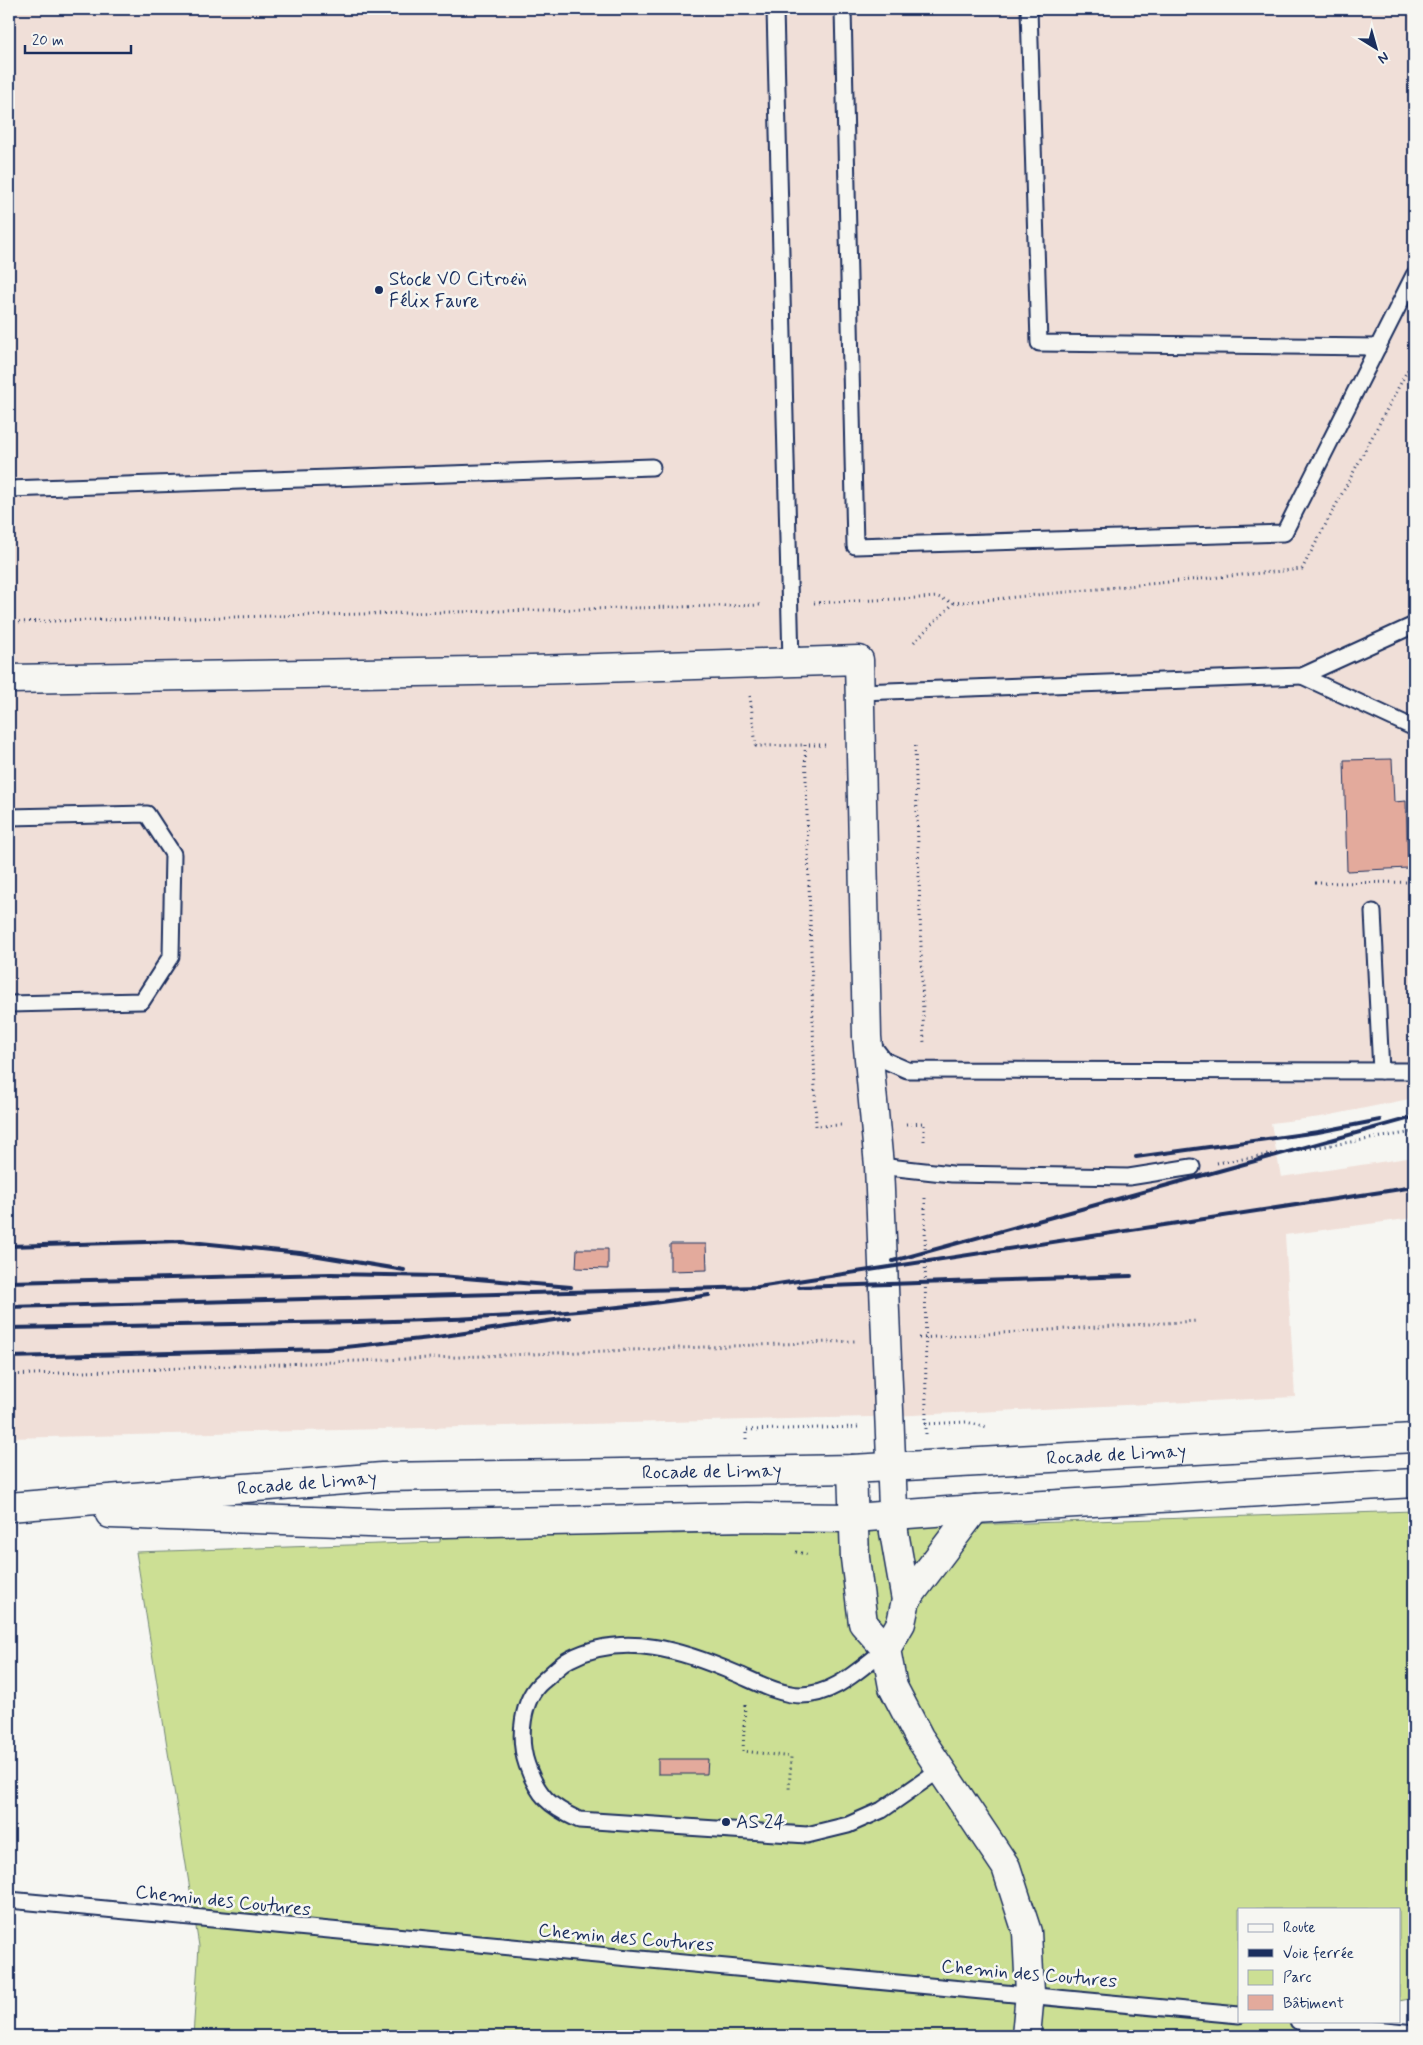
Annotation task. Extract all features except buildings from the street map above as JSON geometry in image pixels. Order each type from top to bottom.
[{"type":"main road","points":[[9,679],[532,670],[859,660],[867,1038],[878,1166],[894,1532],[906,1600],[902,1623],[886,1649]]},
{"type":"main road","name":"Rocade de Limay","points":[[9,1509],[382,1477],[852,1469],[1414,1438]]},
{"type":"main road","points":[[852,1469],[855,1558],[863,1624],[886,1649],[893,1687],[919,1737],[942,1768],[1006,1867],[1027,1932],[1030,1993],[1026,2036]]},
{"type":"main road","name":"Rocade de Limay","points":[[9,1509],[396,1524],[747,1517],[854,1518],[1414,1483]]},
{"type":"main road","points":[[906,1600],[975,1509]]},
{"type":"lane","points":[[775,9],[791,662]]},
{"type":"lane","points":[[843,9],[855,546],[1284,534],[1414,275]]},
{"type":"lane","points":[[1029,9],[1039,343],[1378,347]]},
{"type":"lane","points":[[9,489],[652,467]]},
{"type":"lane","points":[[860,692],[1302,676],[1414,625]]},
{"type":"lane","points":[[1302,676],[1410,726],[1414,726]]},
{"type":"lane","points":[[9,817],[147,814],[173,854],[171,956],[142,1001],[9,1004]]},
{"type":"lane","points":[[1373,912],[1381,1071]]},
{"type":"lane","points":[[867,1038],[884,1060],[907,1070],[1414,1071]]},
{"type":"lane","points":[[878,1166],[952,1174],[1129,1177],[1192,1167]]},
{"type":"lane","points":[[886,1649],[832,1690],[801,1695],[766,1686],[696,1656],[636,1644],[599,1647],[568,1660],[538,1685],[522,1717],[522,1751],[533,1782],[553,1807],[578,1820],[807,1835],[848,1825],[882,1810],[942,1768]]},
{"type":"lane","name":"Chemin des Coutures","points":[[9,1900],[340,1933],[1030,1993],[1238,2015]]},
{"type":"lane","points":[[1308,2022],[1414,2033]]},
{"type":"path","points":[[9,622],[789,605],[938,597],[954,602]]},
{"type":"path","points":[[746,663],[756,746],[825,745]]},
{"type":"path","points":[[805,745],[816,1126],[844,1125]]},
{"type":"path","points":[[915,746],[925,1071]]},
{"type":"path","points":[[1315,884],[1414,882]]},
{"type":"path","points":[[900,1124],[924,1123],[926,1465]]},
{"type":"path","points":[[1192,1167],[1414,1132]]},
{"type":"path","points":[[9,1375],[886,1340],[1197,1321]]},
{"type":"path","points":[[745,1702],[743,1751],[791,1757],[790,1790]]},
{"type":"shaded area","points":[[9,9],[1414,9],[1414,1098],[1321,1117],[1271,1123],[1281,1177],[1414,1157],[1414,1218],[1285,1235],[1295,1397],[870,1417],[9,1438]]},
{"type":"green space","points":[[1414,1511],[1414,1998],[1400,2001],[1400,1908],[1238,1908],[1238,2022],[1366,2022],[1346,2036],[193,2036],[199,1946],[136,1552],[440,1542],[440,1536],[659,1531],[673,1534]]},
{"type":"water","points":[[1156,2030],[1212,2036],[1106,2036],[1112,2032]]},
{"type":"railway","points":[[893,1261],[1414,1117]]},
{"type":"railway","points":[[1136,1157],[1318,1132],[1380,1120]]},
{"type":"railway","points":[[9,1307],[758,1287],[1414,1187]]},
{"type":"railway","points":[[9,1246],[181,1241],[300,1253],[404,1270]]},
{"type":"railway","points":[[9,1282],[331,1274],[441,1276],[571,1287]]},
{"type":"railway","points":[[799,1287],[1131,1276]]},
{"type":"railway","points":[[9,1328],[451,1319],[555,1313],[709,1295]]},
{"type":"railway","points":[[9,1357],[327,1349],[430,1338],[569,1318]]},
{"type":"place","name":"Stock VO Citroën Félix Faure","points":[[379,290]]},
{"type":"place","name":"AS 24","points":[[726,1822]]}]
